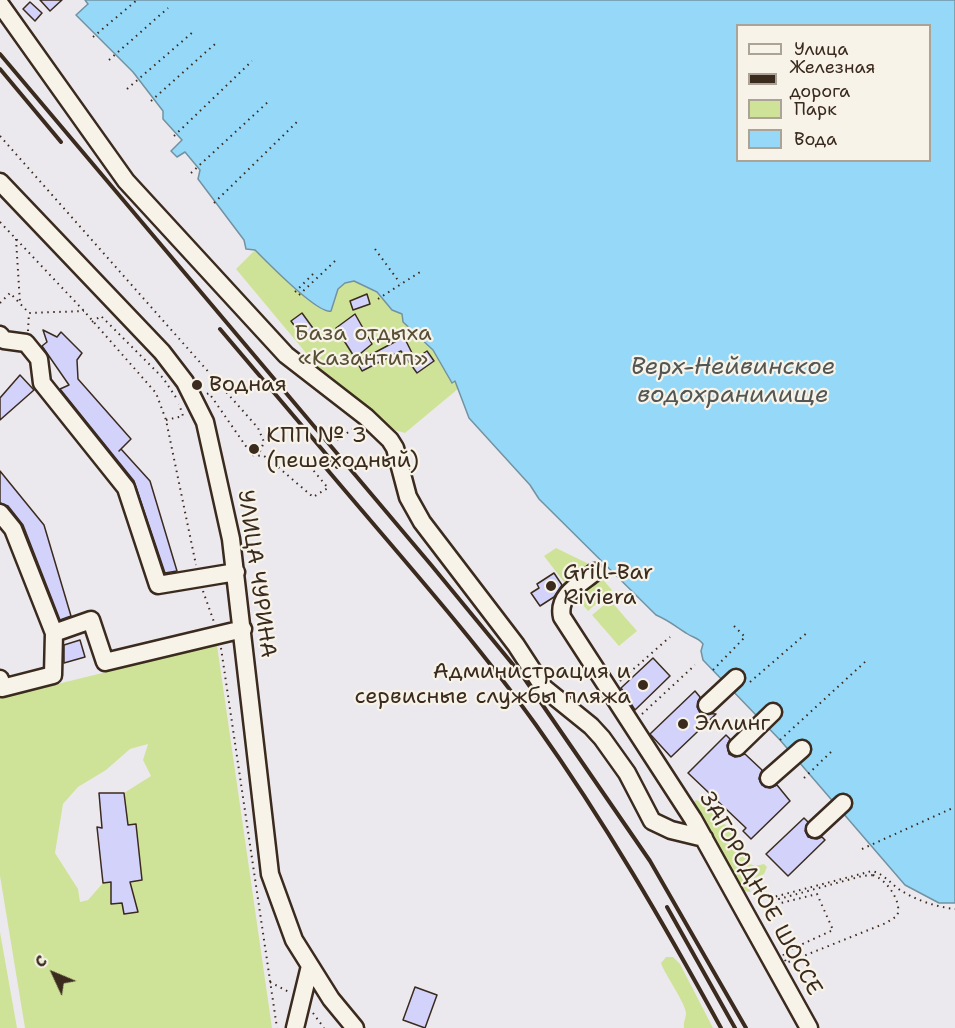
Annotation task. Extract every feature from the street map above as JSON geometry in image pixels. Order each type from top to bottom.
[{"type":"street","points":[[0,4],[126,181],[286,356],[374,424],[395,448],[408,497],[422,522],[516,645],[544,688],[591,726],[602,738],[627,773],[652,821],[671,830],[704,838]]},
{"type":"street","name":"УЛИЦА ЧУРИНА","points":[[0,182],[99,289],[149,337],[175,366],[187,400],[208,435],[236,572],[270,874],[294,940],[331,999],[355,1028]]},
{"type":"street","points":[[0,335],[4,340],[26,343],[39,359],[42,384],[126,488],[158,585],[236,572]]},
{"type":"street","points":[[0,513],[13,529],[54,633],[53,675],[2,688],[0,679]]},
{"type":"street","name":"ЗАГОРОДНОЕ ШОССЕ","points":[[595,572],[570,592],[561,603],[562,617],[704,838],[809,1028]]},
{"type":"street","points":[[54,633],[91,620],[105,662],[243,629]]},
{"type":"street","points":[[707,705],[741,682]]},
{"type":"street","points":[[737,747],[773,711]]},
{"type":"street","points":[[769,778],[802,749]]},
{"type":"street","points":[[815,829],[843,802]]},
{"type":"street","points":[[296,1028],[310,966]]},
{"type":"path","points":[[93,37],[137,0]]},
{"type":"path","points":[[109,60],[168,8]]},
{"type":"path","points":[[127,89],[193,32]]},
{"type":"path","points":[[151,101],[215,44]]},
{"type":"path","points":[[174,136],[252,61]]},
{"type":"path","points":[[190,173],[269,101]]},
{"type":"path","points":[[214,203],[298,122]]},
{"type":"path","points":[[0,136],[258,428],[264,441],[258,456]]},
{"type":"path","points":[[0,222],[84,311],[156,393],[166,420],[198,578],[219,634],[276,1028]]},
{"type":"path","points":[[16,240],[20,303]]},
{"type":"path","points":[[375,249],[400,283]]},
{"type":"path","points":[[299,296],[335,261]]},
{"type":"path","points":[[378,299],[420,272]]},
{"type":"path","points":[[295,292],[313,274]]},
{"type":"path","points":[[0,303],[10,293],[29,313],[84,311]]},
{"type":"path","points":[[92,322],[101,316],[187,400]]},
{"type":"path","points":[[187,400],[209,393],[248,452],[271,461],[313,497],[328,488],[308,464]]},
{"type":"path","points":[[166,420],[183,416],[187,400]]},
{"type":"path","points":[[337,440],[352,428],[374,424]]},
{"type":"path","points":[[713,670],[745,637],[733,625]]},
{"type":"path","points":[[741,682],[809,631]]},
{"type":"path","points":[[609,691],[670,638]]},
{"type":"path","points":[[780,740],[866,661]]},
{"type":"path","points":[[631,724],[695,665]]},
{"type":"path","points":[[804,778],[832,752]]},
{"type":"path","points":[[862,849],[955,807]]},
{"type":"path","points":[[770,898],[872,871],[916,898],[940,907],[955,909]]},
{"type":"path","points":[[873,875],[884,882],[898,905],[897,916],[886,923],[786,963],[783,955],[785,952],[833,930],[817,894],[781,903],[779,901],[781,899],[862,876],[873,875]]},
{"type":"green space","name":"База отдыха «Казантип»","points":[[255,250],[293,287],[325,310],[331,311],[338,289],[345,283],[354,281],[377,293],[392,310],[403,314],[403,322],[434,352],[452,383],[455,381],[459,388],[405,433],[391,429],[326,377],[236,269]]},
{"type":"green space","points":[[556,548],[593,566],[567,586],[544,556]]},
{"type":"green space","points":[[599,575],[612,590],[588,611],[575,595]]},
{"type":"green space","points":[[610,600],[637,631],[619,646],[592,615]]},
{"type":"green space","points":[[217,645],[272,1028],[25,1028],[0,876],[0,698]],"holes":[[[148,744],[143,760],[151,776],[124,793],[128,825],[136,825],[142,880],[130,883],[138,912],[124,914],[122,903],[111,904],[111,882],[103,883],[88,900],[80,902],[78,889],[55,853],[63,804],[78,787],[106,770],[130,749]]]},
{"type":"green space","points":[[696,800],[705,804],[741,841],[750,864],[755,866],[764,864],[767,867],[764,874],[745,882],[751,892],[743,891],[692,803]]},
{"type":"green space","points":[[0,932],[17,1028],[0,1028]]},
{"type":"green space","points":[[666,957],[673,957],[680,964],[713,1028],[684,1028],[685,1008],[661,963]]},
{"type":"water","name":"Верх-Нейвинское водохранилище","points":[[85,0],[955,0],[955,903],[939,903],[905,885],[780,740],[703,660],[701,651],[703,644],[656,615],[539,499],[530,485],[469,418],[455,381],[452,383],[433,350],[403,322],[402,314],[392,310],[377,292],[354,281],[345,283],[338,289],[331,311],[324,310],[304,297],[255,250],[246,249],[244,240],[198,179],[200,170],[185,152],[177,157],[171,151],[182,140],[163,119],[163,111],[133,72],[76,15],[88,4]]},
{"type":"building","points":[[40,0],[62,0],[50,11]]},
{"type":"building","points":[[30,2],[42,13],[35,21],[23,9]]},
{"type":"building","points":[[367,294],[370,304],[353,310],[350,301]]},
{"type":"building","points":[[302,313],[315,331],[304,339],[291,321]]},
{"type":"building","points":[[355,314],[372,344],[355,358],[336,328]]},
{"type":"building","points":[[43,330],[57,337],[61,332],[82,353],[77,360],[78,379],[131,439],[121,449],[150,481],[177,571],[165,573],[134,481],[60,389],[69,385],[42,346],[47,342]]},
{"type":"building","points":[[404,337],[415,359],[427,351],[434,361],[417,373],[401,351],[362,371],[357,362]]},
{"type":"building","points":[[20,375],[34,390],[0,420],[0,398]]},
{"type":"building","points":[[0,471],[44,525],[71,616],[60,620],[23,525],[8,506],[0,503]]},
{"type":"building","points":[[554,573],[562,585],[554,597],[540,606],[531,593],[539,588],[537,584]]},
{"type":"building","points":[[80,640],[85,657],[64,663],[64,645]]},
{"type":"building","name":"Администрация и сервисные службы пляжа","points":[[653,658],[670,676],[635,710],[621,688]]},
{"type":"building","name":"Эллинг","points":[[695,691],[700,697],[697,707],[700,713],[716,714],[671,757],[650,734]]},
{"type":"building","points":[[726,735],[730,739],[727,745],[729,754],[735,757],[745,754],[762,770],[759,779],[762,785],[770,788],[777,785],[790,801],[751,839],[743,831],[746,828],[688,773]]},
{"type":"building","points":[[99,793],[124,793],[128,825],[136,824],[142,880],[130,882],[138,912],[124,914],[122,903],[111,904],[111,882],[103,883],[97,827],[102,828]]},
{"type":"building","points":[[804,818],[808,822],[805,831],[808,837],[817,839],[822,837],[825,840],[788,876],[766,854]]},
{"type":"building","points":[[415,987],[437,995],[425,1028],[403,1020]]},
{"type":"railway","points":[[0,54],[524,678],[650,861],[746,1028]]},
{"type":"railway","points":[[0,69],[61,142]]},
{"type":"railway","points":[[220,329],[337,467]]},
{"type":"railway","points":[[320,461],[458,624],[536,725],[633,874],[721,1028]]},
{"type":"railway","points":[[667,907],[735,1028]]},
{"type":"place","name":"Водная","points":[[197,385]]},
{"type":"place","name":"КПП № 3 (пешеходный)","points":[[254,449]]},
{"type":"place","name":"Grill-Bar Riviera","points":[[551,586]]},
{"type":"place","name":"Администрация и сервисные службы пляжа","points":[[643,685]]},
{"type":"place","name":"Эллинг","points":[[683,724]]}]
